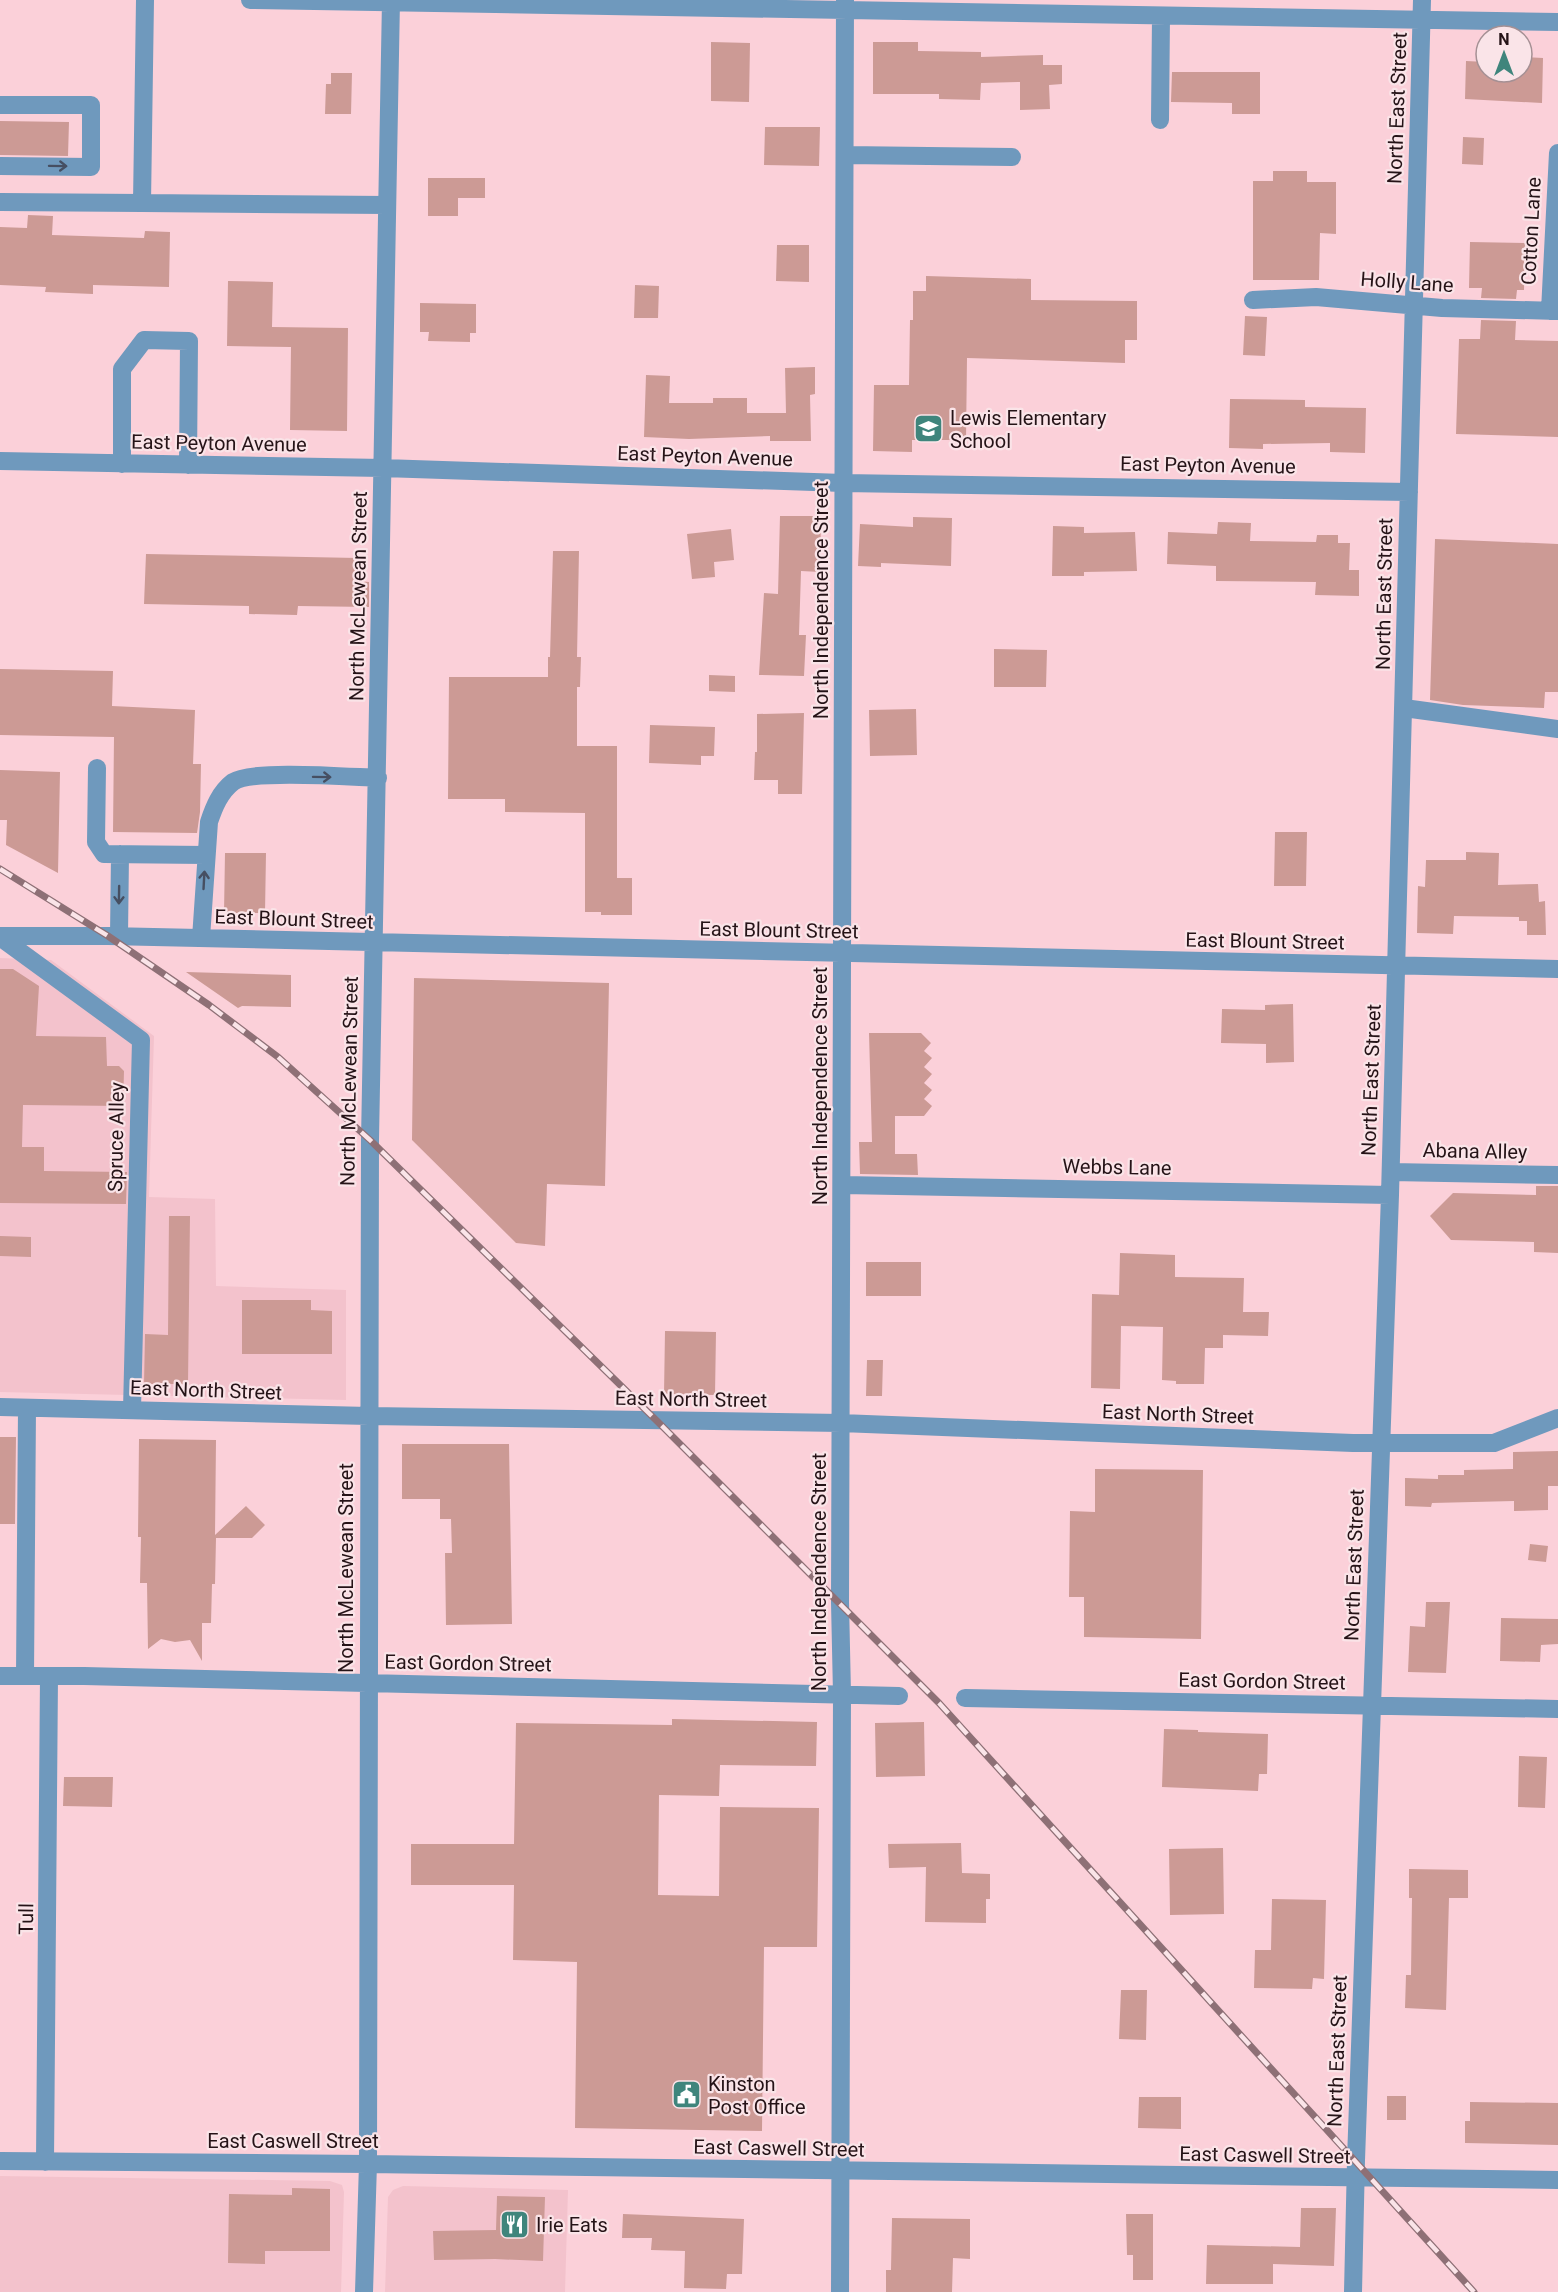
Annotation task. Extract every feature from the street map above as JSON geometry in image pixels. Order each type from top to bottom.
[{"type":"street","points":[[142,203],[145,0]]},
{"type":"street","points":[[250,0],[845,5],[1161,15],[1558,22]]},
{"type":"street","name":"North East Street","points":[[1353,2292],[1371,1705],[1391,1172],[1422,0]]},
{"type":"street","name":"North McLewean Street","points":[[364,2292],[368,2164],[370,1140],[391,1]]},
{"type":"street","name":"North Independence Street","points":[[840,2292],[845,5]]},
{"type":"street","points":[[1160,120],[1161,15]]},
{"type":"street","points":[[0,105],[91,105],[91,167],[0,166]]},
{"type":"street","name":"Cotton Lane","points":[[1554,311],[1558,153]]},
{"type":"street","points":[[845,154],[1012,157]]},
{"type":"street","points":[[0,202],[387,205]]},
{"type":"street","name":"Holly Lane","points":[[1253,300],[1316,297],[1442,308],[1554,311]]},
{"type":"street","points":[[122,464],[122,369],[144,340],[189,342],[188,465]]},
{"type":"street","name":"East Peyton Avenue","points":[[0,462],[383,468],[843,483],[1408,492]]},
{"type":"street","points":[[1404,708],[1558,729]]},
{"type":"street","points":[[98,768],[96,842],[104,854],[206,855]]},
{"type":"street","points":[[201,938],[209,822],[222,794],[234,782],[250,777],[269,776],[378,778]]},
{"type":"street","points":[[119,936],[120,854]]},
{"type":"street","name":"East Blount Street","points":[[0,937],[119,936],[1558,969]]},
{"type":"street","name":"Spruce Alley","points":[[0,937],[141,1040],[132,1410]]},
{"type":"street","name":"Abana Alley","points":[[1391,1172],[1558,1175]]},
{"type":"street","name":"Webbs Lane","points":[[843,1185],[1390,1195]]},
{"type":"street","name":"East North Street","points":[[0,1407],[369,1416],[841,1423],[1353,1443],[1494,1443],[1558,1418]]},
{"type":"street","points":[[25,1676],[27,1408]]},
{"type":"street","name":"East Gordon Street","points":[[0,1676],[899,1696]]},
{"type":"street","name":"Tull","points":[[45,2162],[50,1676]]},
{"type":"street","name":"East Gordon Street","points":[[965,1698],[1558,1709]]},
{"type":"street","name":"East Caswell Street","points":[[0,2161],[1558,2181]]},
{"type":"shaded area","points":[[0,958],[51,960],[154,1036],[149,1197],[215,1199],[216,1286],[346,1290],[346,1400],[0,1392]]},
{"type":"shaded area","points":[[0,2176],[330,2181],[342,2185],[344,2192],[341,2292],[0,2292]]},
{"type":"shaded area","points":[[403,2186],[568,2190],[565,2292],[385,2292],[388,2197],[393,2190]]},
{"type":"building","points":[[711,42],[750,43],[749,102],[711,101]]},
{"type":"building","points":[[873,42],[918,42],[918,51],[981,52],[981,57],[1043,55],[1043,65],[1062,65],[1062,84],[1049,85],[1050,109],[1020,110],[1020,82],[981,83],[980,100],[939,99],[939,94],[873,94]]},
{"type":"building","points":[[1534,58],[1543,58],[1542,103],[1465,99],[1466,61],[1474,61],[1474,84],[1534,84]]},
{"type":"building","points":[[1172,72],[1260,72],[1260,114],[1232,114],[1232,103],[1171,102]]},
{"type":"building","points":[[331,73],[352,73],[351,114],[325,114],[326,84],[331,84]]},
{"type":"building","points":[[0,121],[69,122],[68,156],[0,155]]},
{"type":"building","points":[[765,127],[820,127],[819,166],[764,165]]},
{"type":"building","points":[[1463,137],[1484,138],[1483,165],[1462,164]]},
{"type":"building","points":[[1273,171],[1307,171],[1307,182],[1336,182],[1336,234],[1320,233],[1319,280],[1253,280],[1253,181],[1273,181]]},
{"type":"building","points":[[428,178],[485,178],[485,198],[458,198],[458,216],[428,216]]},
{"type":"building","points":[[28,215],[53,216],[52,235],[144,238],[145,231],[170,232],[169,287],[93,285],[93,294],[45,292],[46,287],[0,285],[0,227],[27,228]]},
{"type":"building","points":[[1470,242],[1525,243],[1524,290],[1517,290],[1516,299],[1481,298],[1482,288],[1469,288]]},
{"type":"building","points":[[777,245],[809,245],[809,282],[776,281]]},
{"type":"building","points":[[926,276],[1031,279],[1031,300],[1137,301],[1137,340],[1125,340],[1125,363],[967,358],[966,440],[912,440],[912,452],[873,451],[874,385],[909,385],[913,291],[926,291]]},
{"type":"building","points":[[228,281],[273,282],[272,327],[348,328],[347,431],[290,430],[291,347],[227,346]]},
{"type":"building","points":[[635,285],[659,286],[658,318],[634,318]]},
{"type":"building","points":[[420,303],[476,304],[476,333],[470,333],[470,342],[428,341],[429,332],[420,332]]},
{"type":"building","points":[[1245,316],[1267,317],[1265,356],[1243,355]]},
{"type":"building","points":[[1481,320],[1516,321],[1515,340],[1558,341],[1558,437],[1456,434],[1459,339],[1480,339]]},
{"type":"building","points":[[815,367],[815,394],[810,395],[811,441],[770,441],[770,436],[689,439],[644,437],[646,375],[670,376],[669,403],[713,403],[713,398],[747,398],[747,413],[786,413],[785,368]]},
{"type":"building","points":[[1230,399],[1305,400],[1305,407],[1366,408],[1365,453],[1330,452],[1330,443],[1263,444],[1263,449],[1229,448]]},
{"type":"building","points":[[780,516],[821,516],[820,572],[801,571],[799,635],[806,635],[804,676],[759,675],[764,593],[778,594]]},
{"type":"building","points":[[913,517],[952,518],[951,566],[881,563],[881,567],[858,566],[860,524],[913,527]]},
{"type":"building","points":[[1218,522],[1251,523],[1250,541],[1316,542],[1317,535],[1338,535],[1338,543],[1350,543],[1349,570],[1359,570],[1359,596],[1315,595],[1316,582],[1216,581],[1216,566],[1167,564],[1168,532],[1217,534]]},
{"type":"building","points":[[1053,526],[1084,527],[1084,533],[1135,532],[1137,571],[1084,572],[1084,576],[1052,576]]},
{"type":"building","points":[[731,529],[734,560],[714,562],[715,577],[692,579],[687,534]]},
{"type":"building","points":[[1435,539],[1558,544],[1558,692],[1545,692],[1544,708],[1463,705],[1430,700]]},
{"type":"building","points":[[553,551],[579,551],[577,657],[581,657],[580,687],[577,687],[577,746],[617,746],[617,878],[632,878],[632,915],[601,915],[601,912],[585,912],[585,813],[505,812],[505,799],[448,799],[449,677],[548,677]]},
{"type":"building","points":[[146,554],[358,558],[357,581],[369,582],[369,607],[298,606],[297,615],[249,614],[249,606],[144,604]]},
{"type":"building","points":[[994,649],[1047,650],[1046,687],[994,687]]},
{"type":"building","points":[[0,669],[113,671],[112,706],[195,710],[193,764],[201,764],[197,833],[113,832],[114,737],[0,735]]},
{"type":"building","points":[[709,675],[735,676],[735,692],[709,691]]},
{"type":"building","points":[[916,709],[917,755],[870,756],[869,710]]},
{"type":"building","points":[[804,713],[802,794],[778,794],[778,780],[754,780],[757,714]]},
{"type":"building","points":[[650,725],[715,727],[714,756],[701,756],[701,765],[649,763]]},
{"type":"building","points":[[0,770],[60,772],[58,873],[6,845],[7,820],[0,820]]},
{"type":"building","points":[[1275,832],[1307,832],[1306,886],[1274,886]]},
{"type":"building","points":[[1466,852],[1499,853],[1498,885],[1538,884],[1539,902],[1545,901],[1546,935],[1527,935],[1527,921],[1519,921],[1519,917],[1454,916],[1453,934],[1417,933],[1418,886],[1425,887],[1426,860],[1466,860]]},
{"type":"building","points":[[225,853],[266,853],[265,913],[224,913]]},
{"type":"building","points":[[0,969],[13,969],[39,986],[36,1036],[106,1037],[107,1066],[119,1066],[124,1071],[123,1106],[23,1105],[22,1147],[44,1147],[44,1171],[127,1172],[126,1204],[0,1203]]},
{"type":"building","points":[[186,972],[291,975],[291,1007],[242,1006],[238,1008]]},
{"type":"building","points":[[414,978],[609,983],[605,1186],[547,1184],[545,1246],[516,1243],[412,1140]]},
{"type":"building","points":[[1293,1004],[1294,1062],[1266,1063],[1266,1044],[1221,1043],[1222,1009],[1265,1010],[1265,1005]]},
{"type":"building","points":[[869,1033],[921,1033],[931,1043],[924,1051],[932,1058],[924,1067],[932,1074],[924,1083],[932,1090],[924,1099],[932,1106],[924,1116],[895,1116],[895,1154],[917,1154],[918,1175],[860,1174],[859,1142],[872,1142]]},
{"type":"building","points":[[1536,1186],[1558,1186],[1558,1253],[1534,1252],[1534,1242],[1451,1240],[1430,1216],[1453,1193],[1536,1195]]},
{"type":"building","points":[[169,1216],[190,1216],[188,1384],[144,1384],[145,1334],[168,1335]]},
{"type":"building","points":[[0,1236],[31,1237],[31,1257],[0,1256]]},
{"type":"building","points":[[1120,1253],[1175,1255],[1175,1277],[1244,1278],[1243,1312],[1269,1312],[1268,1336],[1223,1335],[1223,1348],[1205,1348],[1204,1384],[1176,1384],[1176,1381],[1162,1380],[1163,1327],[1121,1326],[1120,1389],[1091,1388],[1092,1294],[1119,1295]]},
{"type":"building","points":[[866,1262],[921,1262],[921,1296],[866,1296]]},
{"type":"building","points":[[242,1300],[311,1300],[311,1310],[332,1311],[332,1354],[242,1354]]},
{"type":"building","points":[[665,1331],[716,1332],[715,1395],[664,1394]]},
{"type":"building","points":[[867,1360],[883,1360],[882,1396],[866,1396]]},
{"type":"building","points":[[0,1437],[16,1437],[15,1524],[0,1524]]},
{"type":"building","points":[[139,1439],[216,1440],[215,1535],[246,1506],[265,1525],[252,1538],[216,1538],[211,1623],[202,1623],[202,1661],[190,1640],[175,1642],[161,1639],[148,1649],[147,1583],[140,1583],[141,1537],[138,1537]]},
{"type":"building","points":[[402,1444],[509,1444],[512,1624],[446,1625],[445,1553],[452,1553],[451,1519],[440,1519],[440,1499],[402,1499]]},
{"type":"building","points":[[1558,1451],[1558,1486],[1548,1486],[1548,1510],[1514,1511],[1514,1501],[1432,1503],[1431,1507],[1405,1506],[1405,1478],[1438,1479],[1438,1475],[1464,1475],[1464,1470],[1513,1469],[1513,1452]]},
{"type":"building","points":[[1095,1469],[1203,1470],[1201,1639],[1084,1637],[1084,1597],[1069,1597],[1070,1511],[1095,1512]]},
{"type":"building","points":[[1530,1544],[1548,1546],[1546,1562],[1528,1560]]},
{"type":"building","points":[[1426,1602],[1450,1602],[1446,1673],[1408,1672],[1410,1626],[1425,1627]]},
{"type":"building","points":[[1501,1618],[1558,1619],[1558,1644],[1541,1645],[1540,1662],[1500,1661]]},
{"type":"building","points":[[672,1719],[817,1722],[816,1766],[720,1765],[719,1796],[659,1795],[658,1895],[719,1896],[720,1807],[819,1808],[817,1947],[764,1947],[762,2131],[575,2128],[577,1962],[513,1960],[514,1885],[411,1885],[411,1844],[514,1844],[516,1723],[672,1725]]},
{"type":"building","points":[[924,1722],[925,1776],[876,1777],[875,1723]]},
{"type":"building","points":[[1164,1729],[1268,1734],[1267,1774],[1259,1774],[1258,1791],[1162,1787]]},
{"type":"building","points":[[1519,1756],[1547,1757],[1545,1808],[1518,1807]]},
{"type":"building","points":[[64,1777],[113,1777],[112,1807],[63,1806]]},
{"type":"building","points":[[961,1843],[962,1873],[990,1874],[990,1899],[986,1899],[986,1923],[925,1922],[926,1867],[889,1868],[888,1844]]},
{"type":"building","points":[[1223,1848],[1224,1914],[1170,1915],[1169,1849]]},
{"type":"building","points":[[1409,1869],[1468,1870],[1468,1898],[1449,1898],[1446,2010],[1405,2008],[1406,1975],[1411,1975],[1412,1898],[1409,1898]]},
{"type":"building","points":[[1272,1899],[1326,1900],[1324,1979],[1313,1978],[1312,1989],[1254,1988],[1255,1950],[1271,1950]]},
{"type":"building","points":[[1121,1990],[1147,1990],[1146,2040],[1119,2039]]},
{"type":"building","points":[[1387,2096],[1406,2096],[1406,2120],[1387,2120]]},
{"type":"building","points":[[1139,2097],[1181,2097],[1181,2129],[1138,2128]]},
{"type":"building","points":[[1470,2102],[1558,2103],[1558,2145],[1465,2143],[1465,2121],[1470,2121]]},
{"type":"building","points":[[292,2188],[330,2189],[330,2251],[265,2251],[265,2264],[228,2263],[229,2194],[292,2195]]},
{"type":"building","points":[[497,2196],[545,2197],[543,2261],[434,2260],[433,2231],[496,2230]]},
{"type":"building","points":[[1301,2208],[1336,2208],[1334,2266],[1273,2264],[1273,2284],[1206,2284],[1207,2245],[1300,2247]]},
{"type":"building","points":[[623,2214],[744,2219],[742,2274],[727,2274],[726,2289],[684,2288],[685,2251],[651,2250],[652,2238],[622,2238]]},
{"type":"building","points":[[1126,2214],[1153,2214],[1153,2280],[1133,2280],[1133,2255],[1127,2255]]},
{"type":"building","points":[[892,2218],[970,2219],[970,2259],[953,2258],[952,2292],[886,2292],[886,2270],[891,2270]]},
{"type":"railway","points":[[0,869],[108,936],[209,1005],[278,1057],[370,1140],[657,1421],[939,1703],[1474,2292]]},
{"type":"place","name":"Lewis Elementary School","points":[[929,429]]},
{"type":"place","name":"Kinston Post Office","points":[[687,2095]]},
{"type":"place","name":"Irie Eats","points":[[515,2225]]}]
